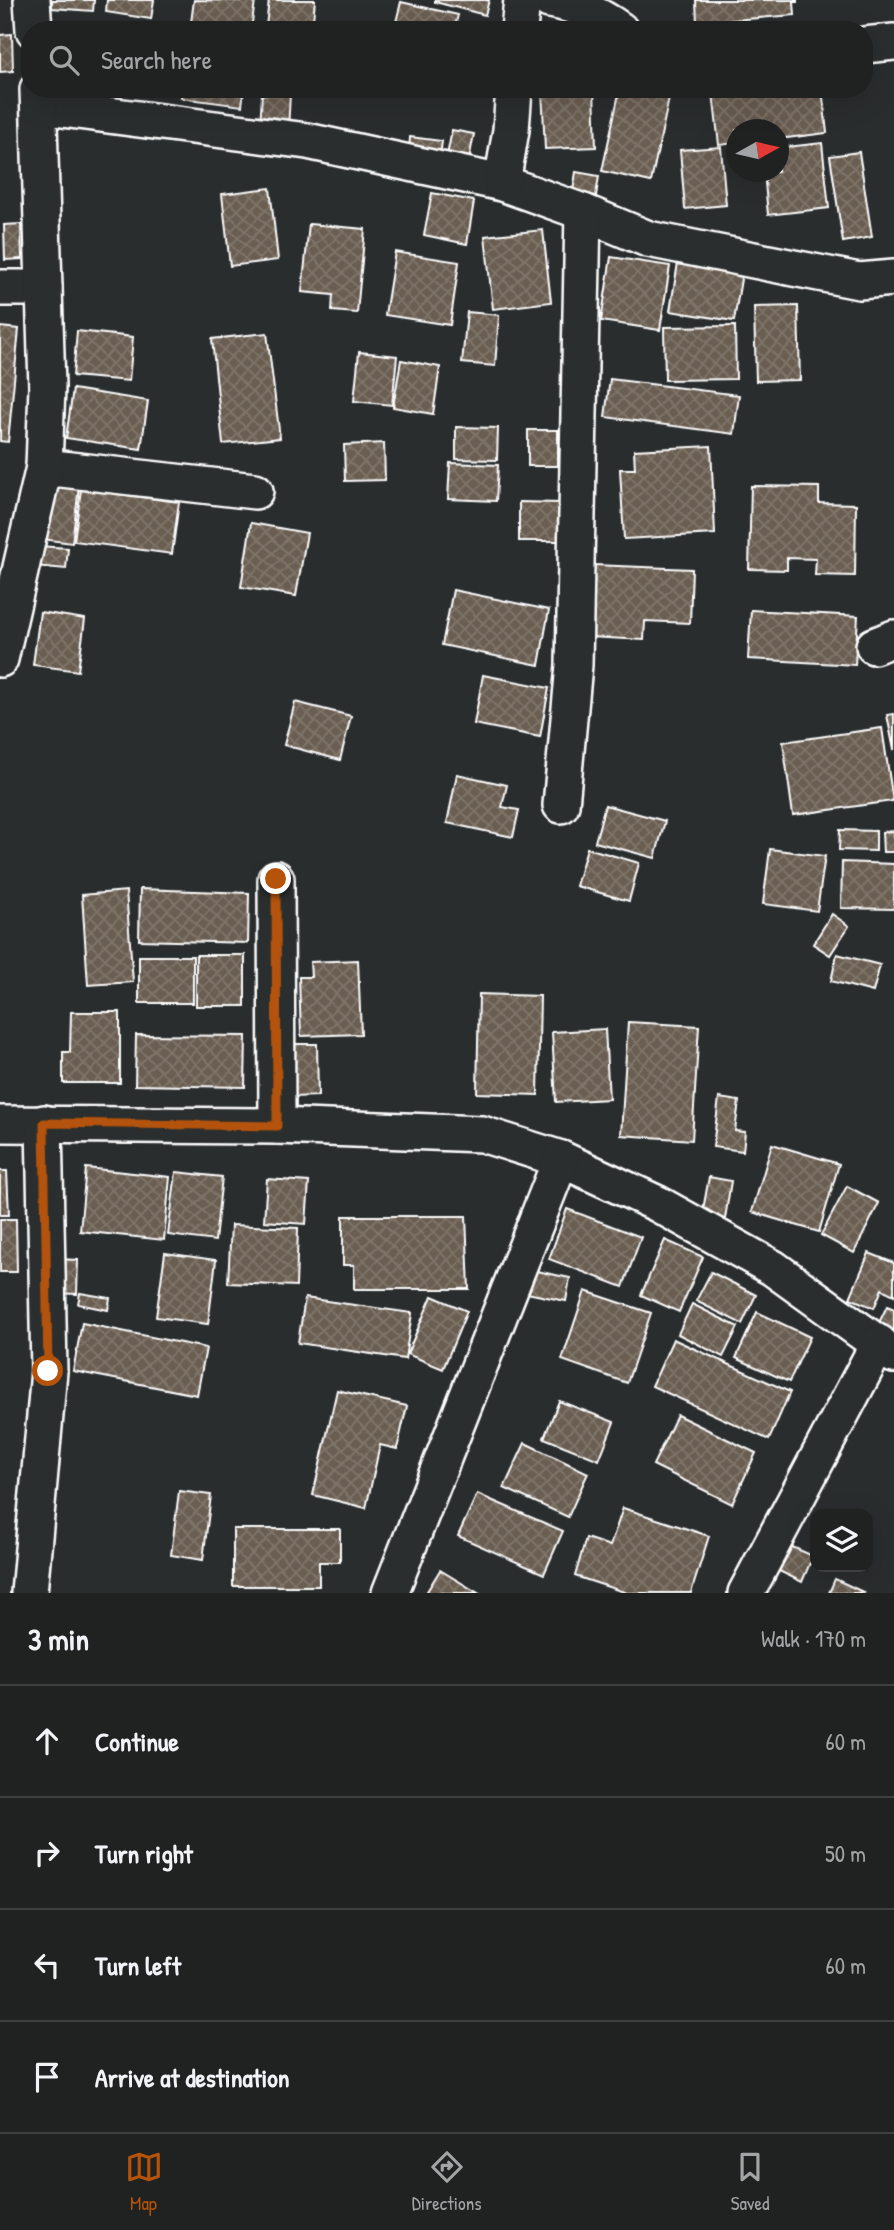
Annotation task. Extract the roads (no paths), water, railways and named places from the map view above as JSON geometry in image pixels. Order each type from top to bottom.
[{"type":"street","points":[[32,0],[33,21]]},
{"type":"street","points":[[520,21],[522,0]]},
{"type":"street","points":[[549,0],[561,2],[607,21]]},
{"type":"street","points":[[873,44],[894,42]]},
{"type":"street","points":[[0,659],[44,467],[47,387],[38,98],[307,141],[502,183],[648,239],[859,281],[894,278]]},
{"type":"street","points":[[502,183],[513,98]]},
{"type":"street","points":[[561,804],[574,665],[583,212]]},
{"type":"street","points":[[0,288],[44,288]]},
{"type":"street","points":[[44,467],[255,491]]},
{"type":"street","points":[[276,879],[277,1126]]},
{"type":"street","points":[[29,1593],[48,1371],[44,1123]]},
{"type":"street","points":[[0,1124],[277,1126],[482,1134],[561,1159],[658,1204],[773,1268],[886,1349],[746,1593]]},
{"type":"street","points":[[390,1593],[561,1159]]}]
